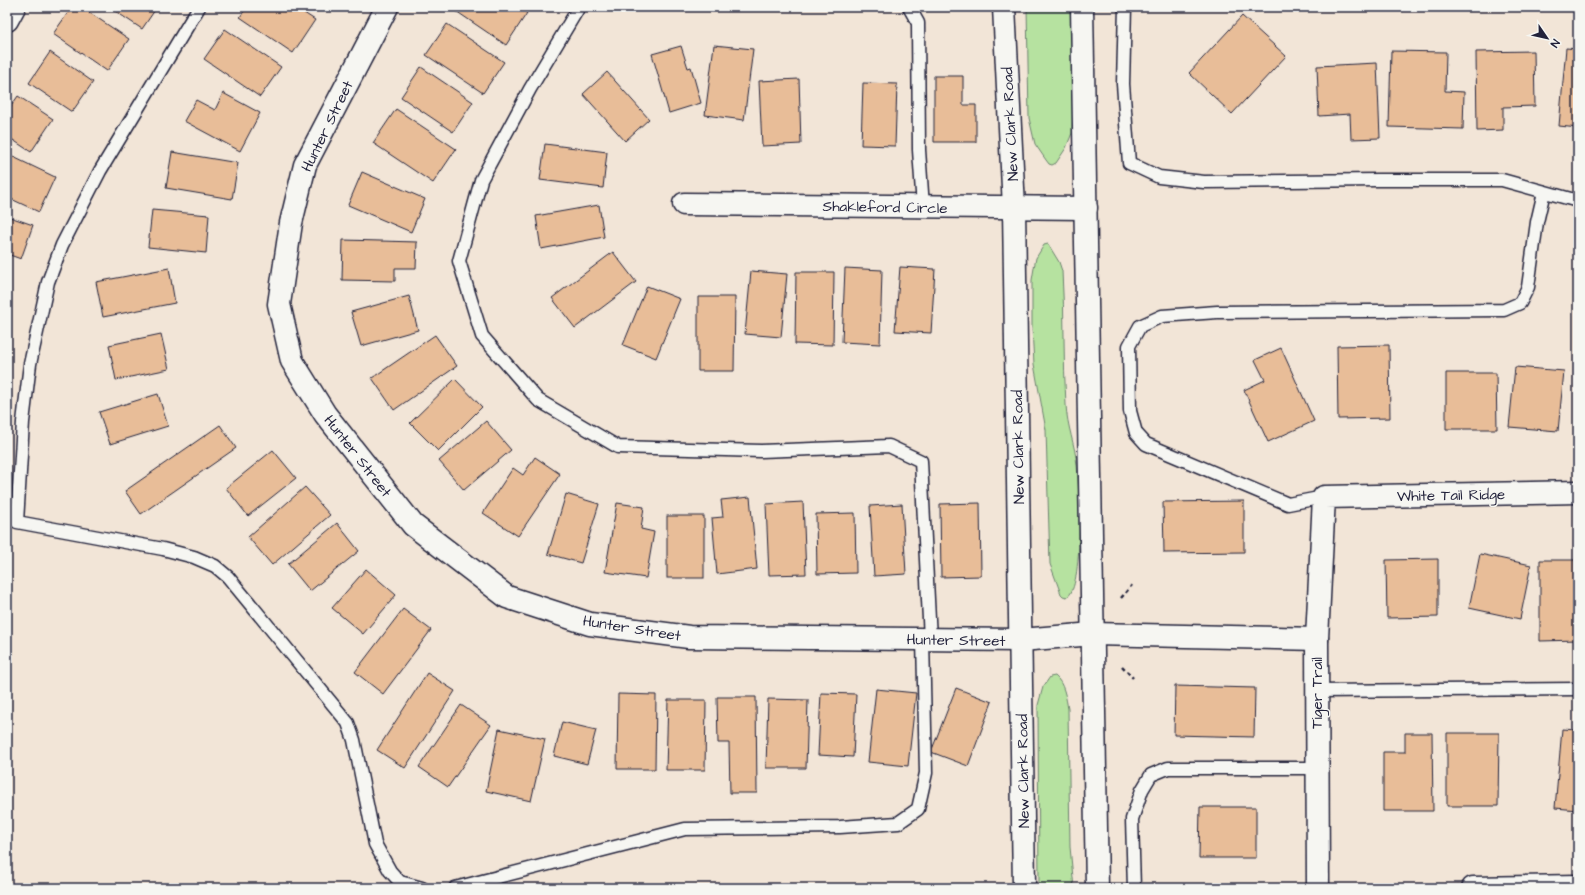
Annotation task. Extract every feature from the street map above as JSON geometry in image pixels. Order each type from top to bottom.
[{"type":"street","points":[[7,20],[14,7]]},
{"type":"street","name":"Hunter Street","points":[[387,7],[305,165],[291,223],[280,304],[292,361],[320,407],[413,525],[507,597],[590,624],[690,637],[1021,640],[1093,634],[1317,639]]},
{"type":"street","name":"New Clark Road","points":[[1004,7],[1014,208],[1024,888]]},
{"type":"street","points":[[1082,7],[1097,888]]},
{"type":"street","name":"Shakleford Circle","points":[[684,204],[1086,208]]},
{"type":"street","name":"White Tail Ridge","points":[[1324,497],[1578,492]]},
{"type":"street","name":"Tiger Trail","points":[[1318,888],[1317,639],[1324,497]]},
{"type":"street","points":[[1473,888],[1578,886]]},
{"type":"lane","points":[[199,7],[100,171],[62,245],[48,282],[30,364],[12,522],[162,548],[194,556],[214,566],[223,573],[269,626],[348,723],[354,740],[376,844],[390,871],[400,882],[422,888]]},
{"type":"lane","points":[[455,888],[685,829],[840,827],[898,823],[918,809],[926,773],[926,639],[921,461],[889,446],[761,452],[618,447],[538,400],[482,336],[459,261],[482,180],[530,89],[579,7]]},
{"type":"lane","points":[[909,7],[918,23],[919,150],[923,207]]},
{"type":"lane","points":[[1125,7],[1123,84],[1129,163],[1159,177],[1204,182],[1502,180],[1578,201]]},
{"type":"lane","points":[[1324,497],[1288,504],[1146,444],[1136,433],[1130,411],[1129,346],[1140,326],[1162,316],[1217,312],[1504,310],[1520,303],[1528,287],[1537,222],[1544,192]]},
{"type":"lane","points":[[1317,691],[1578,689]]},
{"type":"lane","points":[[1134,888],[1132,819],[1142,790],[1151,775],[1168,768],[1318,768]]},
{"type":"path","points":[[1121,598],[1132,585]]},
{"type":"path","points":[[1122,666],[1133,678]]},
{"type":"green space","points":[[1027,7],[1071,7],[1072,133],[1066,148],[1056,163],[1052,165],[1049,164],[1035,144],[1029,118]]},
{"type":"green space","points":[[1048,244],[1059,262],[1062,271],[1066,405],[1078,476],[1078,557],[1076,576],[1072,590],[1067,597],[1061,594],[1050,564],[1046,430],[1034,364],[1032,328],[1032,280],[1034,268],[1036,258],[1044,245]]},
{"type":"green space","points":[[1055,676],[1063,687],[1068,709],[1070,847],[1074,888],[1039,888],[1038,705],[1043,687],[1050,677]]},
{"type":"building","points":[[72,7],[81,7],[129,39],[107,71],[53,34]]},
{"type":"building","points":[[109,7],[157,7],[142,29]]},
{"type":"building","points":[[247,7],[295,7],[315,20],[293,53],[240,17]]},
{"type":"building","points":[[450,7],[518,7],[527,13],[506,45]]},
{"type":"building","points":[[1242,16],[1286,56],[1232,114],[1189,73]]},
{"type":"building","points":[[447,24],[504,62],[483,93],[426,55]]},
{"type":"building","points":[[225,29],[281,67],[260,97],[204,59]]},
{"type":"building","points":[[714,45],[753,49],[744,120],[705,115]]},
{"type":"building","points":[[681,46],[688,68],[691,67],[701,103],[669,113],[652,54]]},
{"type":"building","points":[[1566,48],[1578,49],[1578,128],[1559,126]]},
{"type":"building","points":[[1391,51],[1446,52],[1445,91],[1464,92],[1463,129],[1389,127]]},
{"type":"building","points":[[1534,51],[1535,106],[1503,107],[1503,130],[1477,131],[1476,52]]},
{"type":"building","points":[[50,52],[93,82],[72,112],[29,83]]},
{"type":"building","points":[[1377,63],[1380,138],[1351,139],[1350,114],[1319,116],[1317,66]]},
{"type":"building","points":[[421,67],[473,102],[453,132],[401,97]]},
{"type":"building","points":[[607,72],[649,119],[625,141],[583,94]]},
{"type":"building","points":[[934,76],[963,76],[963,105],[976,105],[976,142],[934,142]]},
{"type":"building","points":[[799,79],[801,144],[762,146],[759,81]]},
{"type":"building","points":[[863,83],[897,84],[895,146],[861,145]]},
{"type":"building","points":[[223,93],[260,113],[240,151],[184,121],[196,100],[215,110]]},
{"type":"building","points":[[18,96],[53,119],[31,152],[7,136],[7,112]]},
{"type":"building","points":[[396,109],[456,149],[433,183],[373,143]]},
{"type":"building","points":[[545,144],[607,152],[603,188],[540,180]]},
{"type":"building","points":[[172,152],[238,163],[232,199],[166,188]]},
{"type":"building","points":[[7,154],[55,177],[39,212],[7,197]]},
{"type":"building","points":[[362,172],[425,199],[411,232],[348,205]]},
{"type":"building","points":[[599,205],[604,237],[541,249],[536,216]]},
{"type":"building","points":[[152,210],[209,215],[206,253],[148,247]]},
{"type":"building","points":[[7,216],[33,225],[21,259],[7,254]]},
{"type":"building","points":[[343,240],[417,242],[416,268],[395,268],[395,281],[342,280]]},
{"type":"building","points":[[613,252],[636,282],[575,328],[552,298]]},
{"type":"building","points":[[900,267],[935,269],[931,333],[895,331]]},
{"type":"building","points":[[169,268],[175,303],[103,317],[96,282]]},
{"type":"building","points":[[845,268],[882,270],[880,344],[842,342]]},
{"type":"building","points":[[751,271],[787,274],[781,337],[745,334]]},
{"type":"building","points":[[796,272],[834,272],[833,345],[795,344]]},
{"type":"building","points":[[647,286],[680,299],[656,358],[623,345]]},
{"type":"building","points":[[409,296],[418,330],[361,346],[351,312]]},
{"type":"building","points":[[698,297],[735,297],[734,371],[698,371]]},
{"type":"building","points":[[161,334],[169,369],[116,380],[109,345]]},
{"type":"building","points":[[435,335],[457,366],[394,410],[372,378]]},
{"type":"building","points":[[1389,345],[1390,418],[1338,419],[1337,346]]},
{"type":"building","points":[[1281,348],[1314,421],[1268,442],[1244,390],[1265,380],[1255,360]]},
{"type":"building","points":[[1515,367],[1564,371],[1558,431],[1509,427]]},
{"type":"building","points":[[1446,373],[1496,373],[1497,429],[1446,429]]},
{"type":"building","points":[[455,379],[482,407],[438,451],[410,423]]},
{"type":"building","points":[[158,394],[168,426],[110,444],[99,412]]},
{"type":"building","points":[[486,421],[511,450],[464,490],[439,461]]},
{"type":"building","points":[[220,425],[236,448],[141,514],[125,491]]},
{"type":"building","points":[[273,450],[296,478],[248,516],[226,488]]},
{"type":"building","points":[[535,457],[560,474],[518,536],[483,513],[513,468],[523,475]]},
{"type":"building","points":[[305,487],[330,515],[272,565],[248,537]]},
{"type":"building","points":[[566,494],[599,504],[581,563],[548,554]]},
{"type":"building","points":[[750,497],[757,569],[717,574],[712,518],[723,517],[721,500]]},
{"type":"building","points":[[1244,501],[1244,552],[1164,553],[1163,502]]},
{"type":"building","points":[[803,502],[806,574],[769,575],[766,504]]},
{"type":"building","points":[[617,503],[644,507],[641,529],[654,532],[646,578],[605,572]]},
{"type":"building","points":[[980,503],[981,576],[941,577],[940,504]]},
{"type":"building","points":[[902,504],[906,574],[874,576],[870,506]]},
{"type":"building","points":[[855,513],[856,573],[817,574],[816,514]]},
{"type":"building","points":[[667,516],[704,516],[704,578],[667,578]]},
{"type":"building","points":[[337,523],[359,551],[310,591],[288,564]]},
{"type":"building","points":[[1480,554],[1531,565],[1520,619],[1469,608]]},
{"type":"building","points":[[1438,559],[1438,617],[1387,618],[1386,560]]},
{"type":"building","points":[[1540,560],[1578,560],[1578,640],[1540,641]]},
{"type":"building","points":[[366,569],[396,595],[363,634],[332,608]]},
{"type":"building","points":[[403,609],[431,630],[383,694],[355,672]]},
{"type":"building","points":[[427,673],[455,691],[405,768],[377,750]]},
{"type":"building","points":[[1175,686],[1255,688],[1254,737],[1174,735]]},
{"type":"building","points":[[956,688],[992,702],[968,766],[931,752]]},
{"type":"building","points":[[876,689],[916,693],[908,766],[868,762]]},
{"type":"building","points":[[821,693],[856,694],[853,757],[818,755]]},
{"type":"building","points":[[618,694],[656,695],[655,769],[617,769]]},
{"type":"building","points":[[717,697],[756,697],[757,793],[730,793],[729,743],[718,743]]},
{"type":"building","points":[[768,699],[808,700],[806,768],[766,768]]},
{"type":"building","points":[[668,700],[706,700],[705,770],[666,770]]},
{"type":"building","points":[[461,705],[491,725],[448,787],[419,767]]},
{"type":"building","points":[[562,722],[596,730],[587,764],[554,756]]},
{"type":"building","points":[[499,729],[545,739],[531,801],[486,791]]},
{"type":"building","points":[[1562,729],[1578,730],[1578,810],[1555,808]]},
{"type":"building","points":[[1405,733],[1432,733],[1433,811],[1383,811],[1383,752],[1405,752]]},
{"type":"building","points":[[1447,733],[1499,733],[1498,806],[1447,806]]},
{"type":"building","points":[[1200,807],[1256,807],[1256,858],[1199,858]]}]
